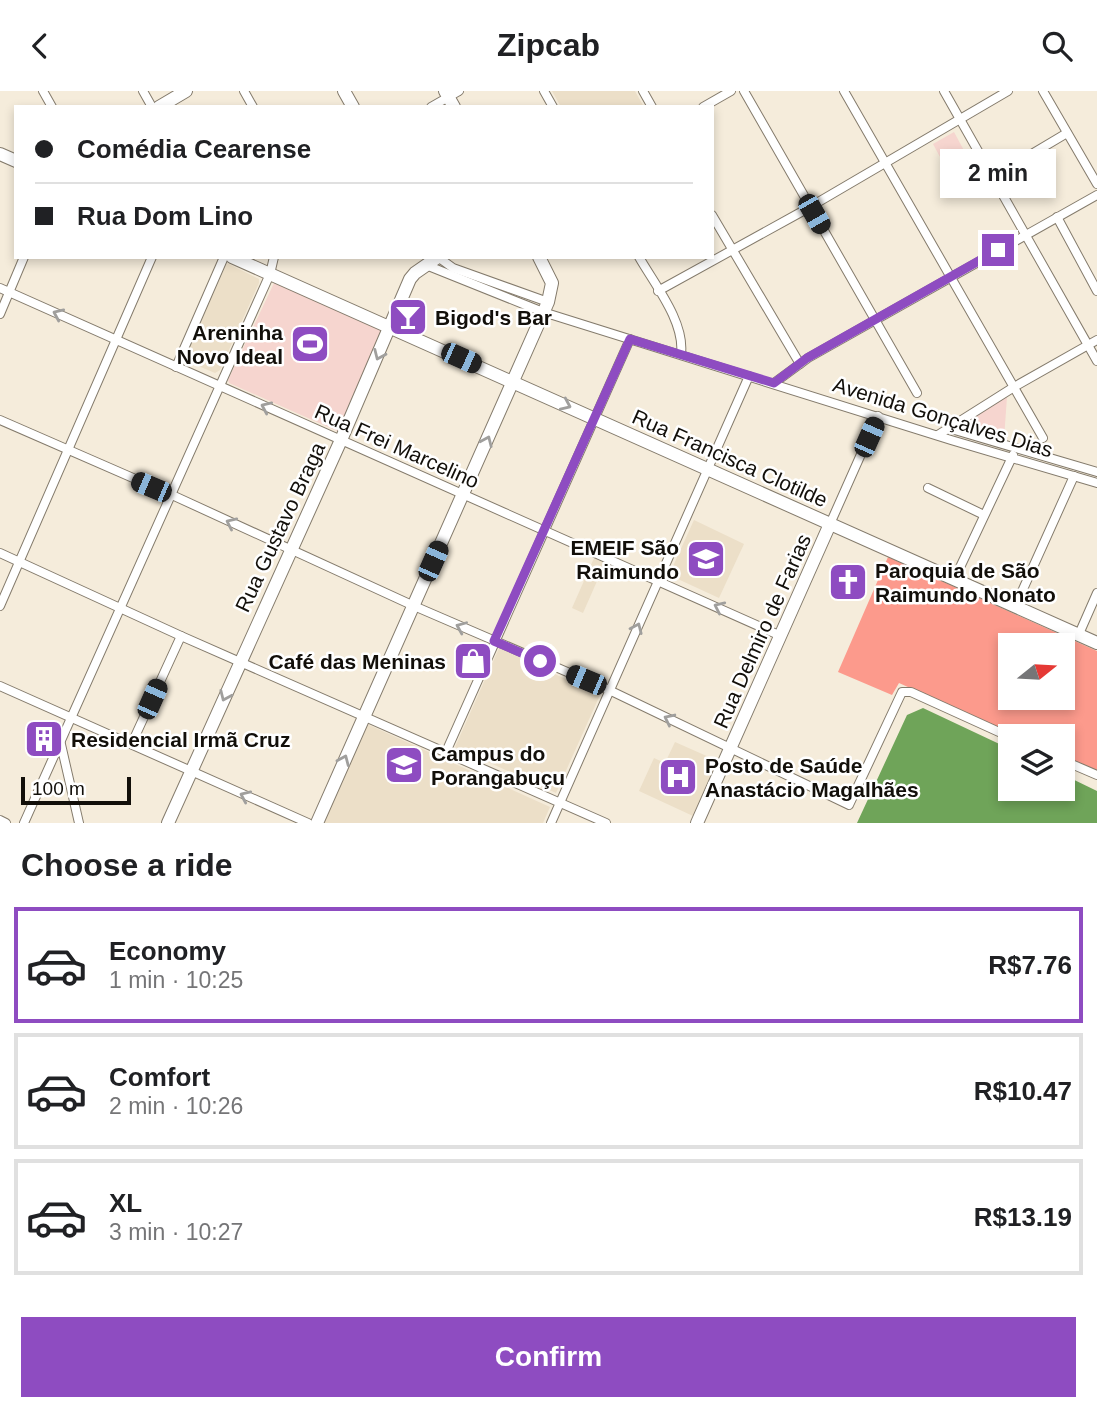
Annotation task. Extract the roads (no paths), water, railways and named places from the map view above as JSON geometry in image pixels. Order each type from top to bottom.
[{"type":"street","points":[[162,105],[186,91]]},
{"type":"street","points":[[706,105],[730,91]]},
{"type":"street","points":[[744,91],[917,393]]},
{"type":"street","points":[[844,91],[1043,438]]},
{"type":"street","points":[[944,91],[1097,361]]},
{"type":"street","points":[[658,291],[810,207],[1009,91]]},
{"type":"street","points":[[1043,91],[1097,184]]},
{"type":"street","points":[[435,105],[452,96]]},
{"type":"street","points":[[993,177],[1067,133]]},
{"type":"street","points":[[774,383],[800,364],[875,320],[1097,195]]},
{"type":"street","points":[[1057,217],[1097,291]]},
{"type":"street","points":[[714,219],[800,364]]},
{"type":"street","points":[[0,314],[23,259]]},
{"type":"street","points":[[0,606],[151,259]]},
{"type":"street","points":[[176,367],[223,259]]},
{"type":"street","name":"Rua Francisca Clotilde","points":[[236,259],[1097,643]]},
{"type":"street","points":[[23,823],[122,608],[270,274],[274,259]]},
{"type":"street","name":"Rua Gustavo Braga","points":[[168,823],[292,551],[410,279],[435,259]]},
{"type":"street","name":"Avenida Gonçalves Dias","points":[[441,259],[462,275]]},
{"type":"street","points":[[317,823],[545,307],[552,283],[540,259]]},
{"type":"street","points":[[640,259],[681,333],[681,354]]},
{"type":"street","name":"Avenida Gonçalves Dias","points":[[426,265],[462,275],[630,339],[938,435],[1097,472]]},
{"type":"street","name":"Rua Frei Marcelino","points":[[0,288],[781,636]]},
{"type":"street","points":[[446,753],[630,339]]},
{"type":"street","points":[[938,435],[1014,387],[1097,340]]},
{"type":"street","points":[[551,823],[749,376]]},
{"type":"street","name":"Rua Delmiro de Farias","points":[[697,823],[878,416]]},
{"type":"street","points":[[0,420],[414,606],[609,690],[849,805],[902,692],[911,692],[998,732]]},
{"type":"street","name":"Avenida Gonçalves Dias","points":[[948,428],[1097,483]]},
{"type":"street","points":[[954,580],[1014,453]]},
{"type":"street","points":[[1015,607],[1074,476]]},
{"type":"street","points":[[928,488],[984,515]]},
{"type":"street","points":[[0,554],[606,823]]},
{"type":"street","points":[[1079,634],[1097,593]]},
{"type":"street","points":[[132,743],[181,636]]},
{"type":"street","points":[[0,686],[308,823]]},
{"type":"street","points":[[60,740],[79,823]]},
{"type":"street","points":[[1075,766],[1097,775]]},
{"type":"street","points":[[0,820],[6,823]]},
{"type":"place","name":"Bigod's Bar","points":[[408,317]]},
{"type":"place","name":"Areninha Novo Ideal","points":[[310,344]]},
{"type":"place","name":"EMEIF São Raimundo","points":[[706,559]]},
{"type":"place","name":"Paroquia de São Raimundo Nonato","points":[[848,582]]},
{"type":"place","name":"Café das Meninas","points":[[473,661]]},
{"type":"place","name":"Residencial Irmã Cruz","points":[[44,739]]},
{"type":"place","name":"Campus do Porangabuçu","points":[[404,765]]},
{"type":"place","name":"Posto de Saúde Anastácio Magalhães","points":[[678,777]]}]
